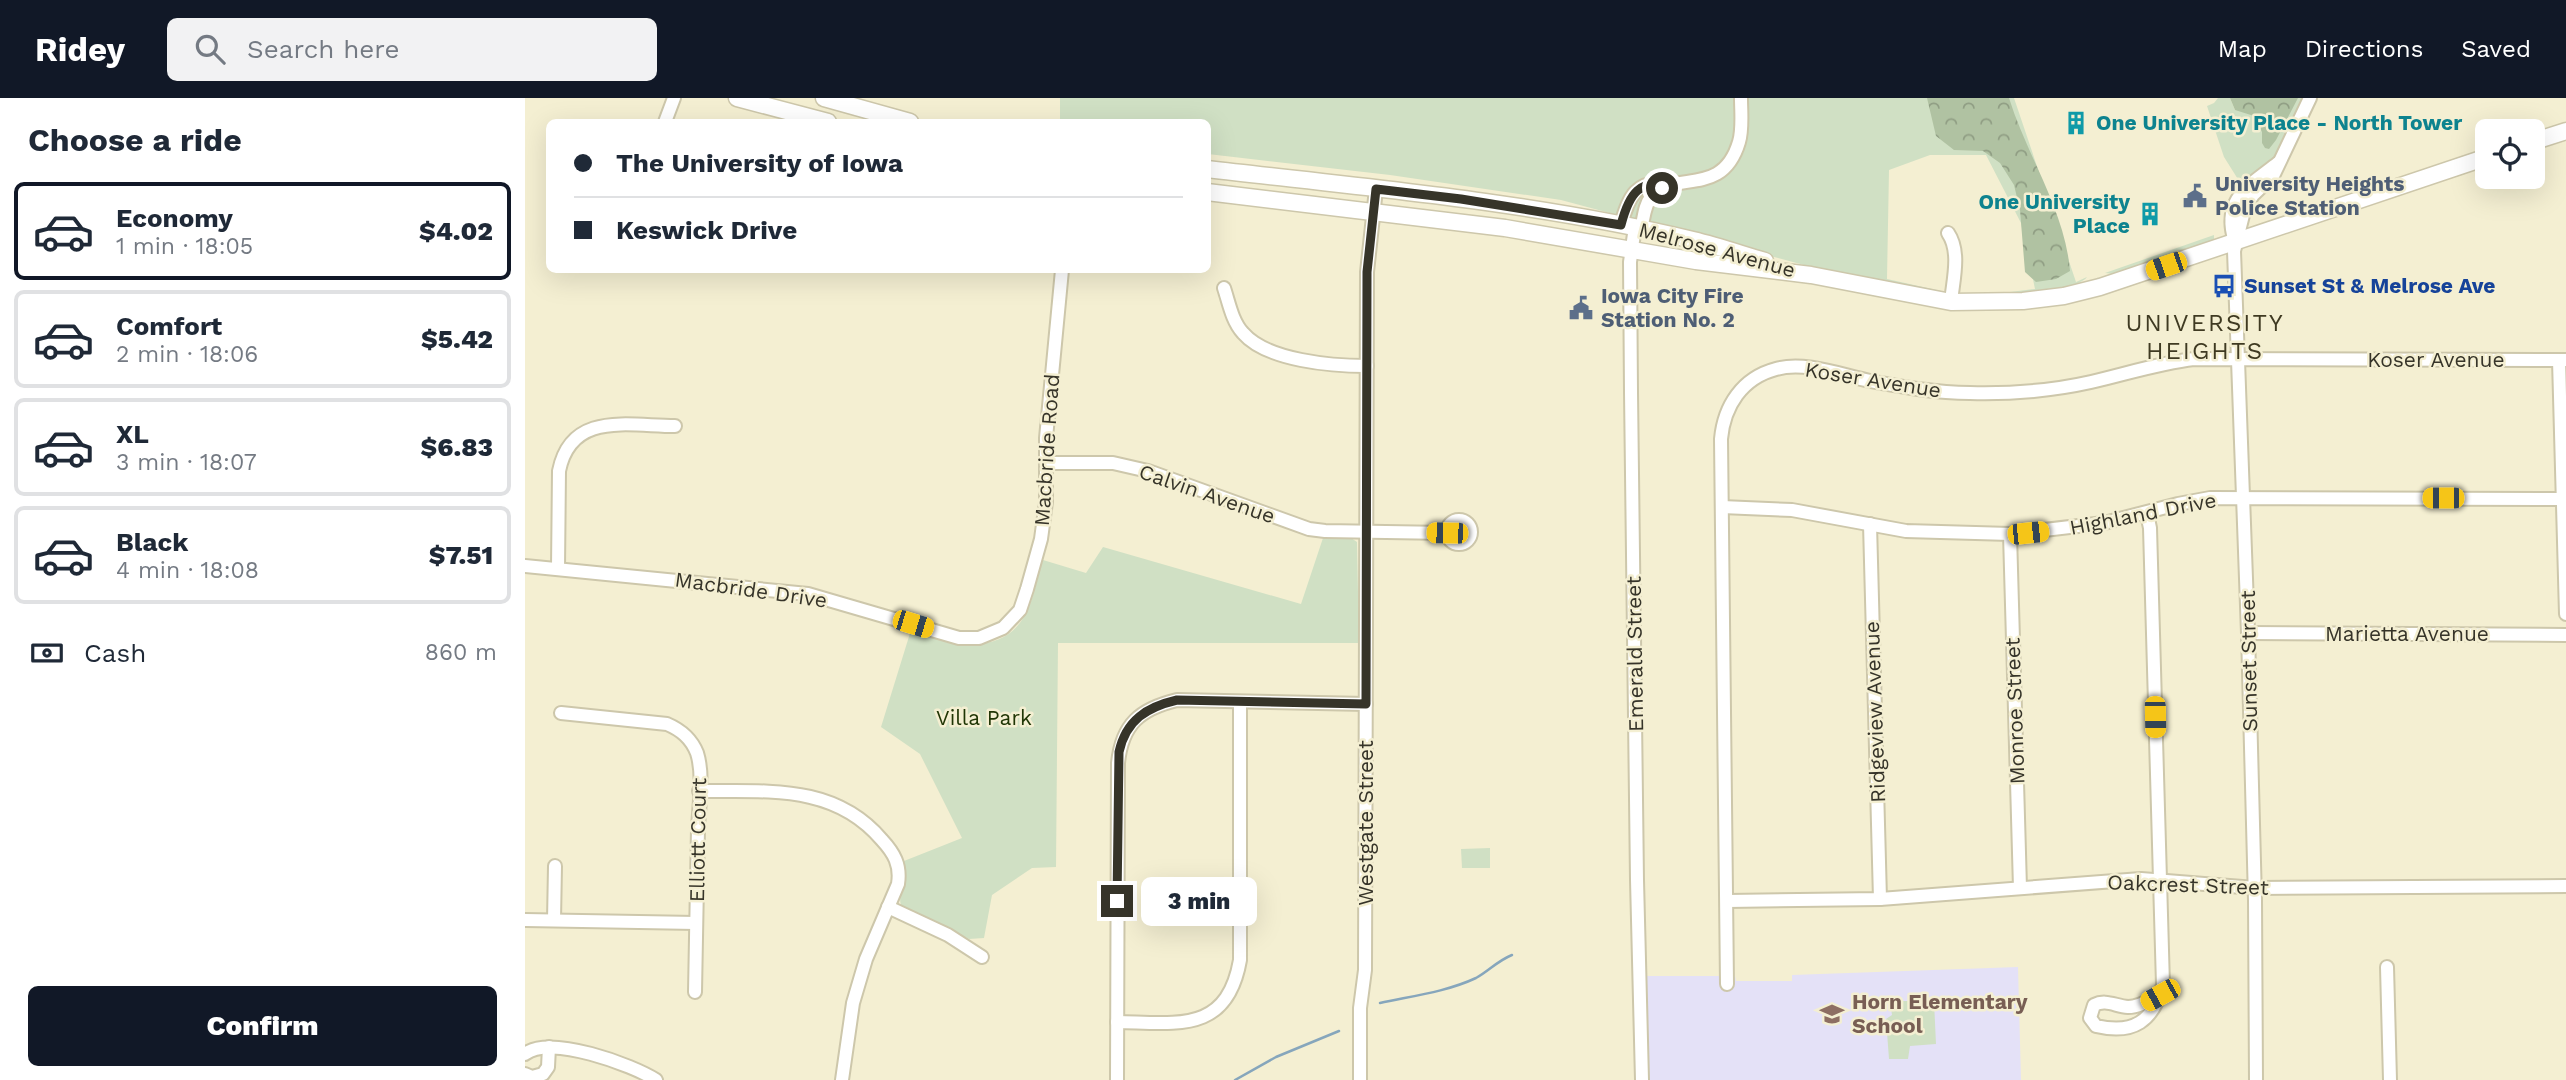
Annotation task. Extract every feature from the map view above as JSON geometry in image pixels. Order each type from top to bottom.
[{"type":"main road","points":[[737,98],[817,119]]},
{"type":"main road","points":[[824,98],[899,119]]},
{"type":"main road","points":[[2545,138],[2566,131]]},
{"type":"main road","name":"Melrose Avenue","points":[[1211,192],[1505,228],[1696,261],[1811,275],[1951,302],[1989,303],[2064,296],[2130,278],[2475,161]]},
{"type":"main road","name":"Melrose Avenue","points":[[1211,169],[1461,199],[1633,227],[1710,244],[1811,275]]},
{"type":"street","points":[[666,119],[674,98]]},
{"type":"street","points":[[1633,227],[1650,199],[1662,188],[1707,179],[1717,174],[1729,161],[1739,141],[1741,98]]},
{"type":"street","name":"Sunset Street","points":[[2256,1080],[2255,888],[2235,242],[2248,201],[2269,181],[2310,98]]},
{"type":"street","points":[[1633,227],[1628,200],[1637,190],[1648,183],[1673,185]]},
{"type":"street","name":"Westgate Street","points":[[1360,1080],[1360,1009],[1365,970],[1367,272],[1376,189]]},
{"type":"street","name":"Emerald Street","points":[[1633,227],[1631,250],[1637,880],[1642,1080]]},
{"type":"street","points":[[1948,233],[1955,255],[1951,302]]},
{"type":"street","name":"Macbride Road","points":[[971,640],[1003,628],[1020,610],[1041,539],[1046,502],[1048,424],[1062,273]]},
{"type":"street","points":[[1224,288],[1235,322],[1244,334],[1256,343],[1312,363],[1367,366]]},
{"type":"street","points":[[2563,360],[2566,614]]},
{"type":"street","name":"Koser Avenue","points":[[1727,984],[1721,439],[1726,414],[1732,401],[1749,382],[1776,369],[1801,367],[1938,392],[2000,393],[2073,386],[2177,361],[2563,360]]},
{"type":"street","points":[[558,568],[559,471],[562,455],[570,442],[582,431],[597,426],[675,426]]},
{"type":"street","name":"Calvin Avenue","points":[[1047,463],[1113,463],[1148,471],[1293,524],[1325,531],[1447,533]]},
{"type":"street","name":"Highland Drive","points":[[1722,507],[1792,510],[1935,533],[2010,534],[2084,527],[2195,500],[2564,499]]},
{"type":"street","points":[[2147,513],[2150,527],[2163,974],[2160,995],[2152,1014],[2138,1025],[2111,1029],[2096,1026],[2090,1017],[2094,1005],[2100,1002],[2137,1006],[2160,995]]},
{"type":"street","name":"Ridgeview Avenue","points":[[1870,524],[1880,899]]},
{"type":"street","name":"Monroe Street","points":[[2010,534],[2020,888]]},
{"type":"street","name":"Macbride Drive","points":[[525,566],[808,594],[971,640]]},
{"type":"street","name":"Marietta Avenue","points":[[2248,633],[2566,635]]},
{"type":"street","points":[[1117,1080],[1118,763],[1122,740],[1132,723],[1139,715],[1177,700],[1366,704]]},
{"type":"street","points":[[1117,1022],[1170,1023],[1201,1018],[1223,1003],[1237,979],[1240,960],[1241,702]]},
{"type":"street","name":"Elliott Court","points":[[561,713],[655,722],[678,729],[689,737],[698,757],[699,791],[695,992]]},
{"type":"street","points":[[699,791],[797,793],[815,796],[848,810],[876,833],[897,860],[900,873],[898,884],[866,958],[853,1003],[842,1080]]},
{"type":"street","points":[[554,920],[555,866]]},
{"type":"street","name":"Oakcrest Street","points":[[1727,901],[1880,899],[2122,880],[2160,880],[2255,888],[2566,886]]},
{"type":"street","points":[[888,907],[948,935],[982,957]]},
{"type":"street","points":[[525,920],[696,923]]},
{"type":"street","points":[[2387,967],[2390,1080]]},
{"type":"street","points":[[525,1054],[536,1047],[549,1047],[610,1058],[630,1065],[656,1080]]},
{"type":"street","points":[[525,1074],[532,1077],[543,1074],[548,1067],[549,1047]]},
{"type":"shaded area","name":"Horn Elementary School","points":[[2018,967],[2021,1080],[1647,1080],[1645,976],[1735,976],[1736,981],[1792,981],[1792,975]]},
{"type":"green space","points":[[1060,98],[2014,98],[2076,282],[2087,277],[2066,287],[2049,290],[1977,296],[1966,296],[1963,293],[1994,294],[2035,289],[2021,223],[1986,155],[1930,155],[1889,170],[1887,279],[1941,291],[1939,292],[1819,269],[1561,200],[1390,175],[1211,154],[1211,119],[1060,119]]},
{"type":"green space","points":[[1927,98],[2009,98],[2061,226],[2070,271],[2056,279],[2036,282],[2025,272],[2020,210],[2014,185],[2000,163],[1983,151],[1954,150],[1936,136]]},
{"type":"green space","points":[[2218,98],[2230,98],[2235,110],[2235,98],[2304,98],[2273,159],[2240,188],[2241,184],[2224,157],[2207,106]]},
{"type":"green space","points":[[2230,98],[2298,98],[2269,149],[2262,143],[2262,132],[2254,116],[2235,110]]},
{"type":"green space","points":[[2214,235],[2214,239],[2185,253],[2113,274],[2105,273]]},
{"type":"green space","name":"Villa Park","points":[[1323,538],[1351,538],[1357,542],[1359,643],[1058,643],[1056,867],[1032,868],[992,895],[984,938],[969,939],[901,905],[904,861],[962,838],[920,754],[881,727],[911,630],[961,643],[977,644],[1007,635],[1019,624],[1029,607],[1043,560],[1086,573],[1103,547],[1301,604]]},
{"type":"green space","points":[[1490,848],[1490,868],[1462,868],[1461,849]]},
{"type":"green space","points":[[1894,1001],[1934,1001],[1936,1044],[1910,1046],[1908,1059],[1889,1059],[1886,1019],[1892,1015]]},
{"type":"waterway","points":[[1380,1003],[1465,983],[1512,955]]},
{"type":"waterway","points":[[1235,1080],[1276,1057],[1339,1031]]},
{"type":"place","name":"One University Place - North Tower","points":[[2076,123]]},
{"type":"place","name":"University Heights Police Station","points":[[2195,196]]},
{"type":"place","name":"One University Place","points":[[2150,214]]},
{"type":"place","name":"Sunset St & Melrose Ave","points":[[2224,286]]},
{"type":"place","name":"Iowa City Fire Station No. 2","points":[[1581,308]]},
{"type":"place","name":"Horn Elementary School","points":[[1832,1014]]},
{"type":"district","name":"UNIVERSITY HEIGHTS","points":[[2205,337]]},
{"type":"route","points":[[1117,901],[1119,752],[1126,731],[1139,715],[1177,700],[1366,704],[1367,272],[1376,189],[1566,214],[1621,225],[1628,200],[1637,190],[1648,183],[1673,185],[1662,188]]}]
